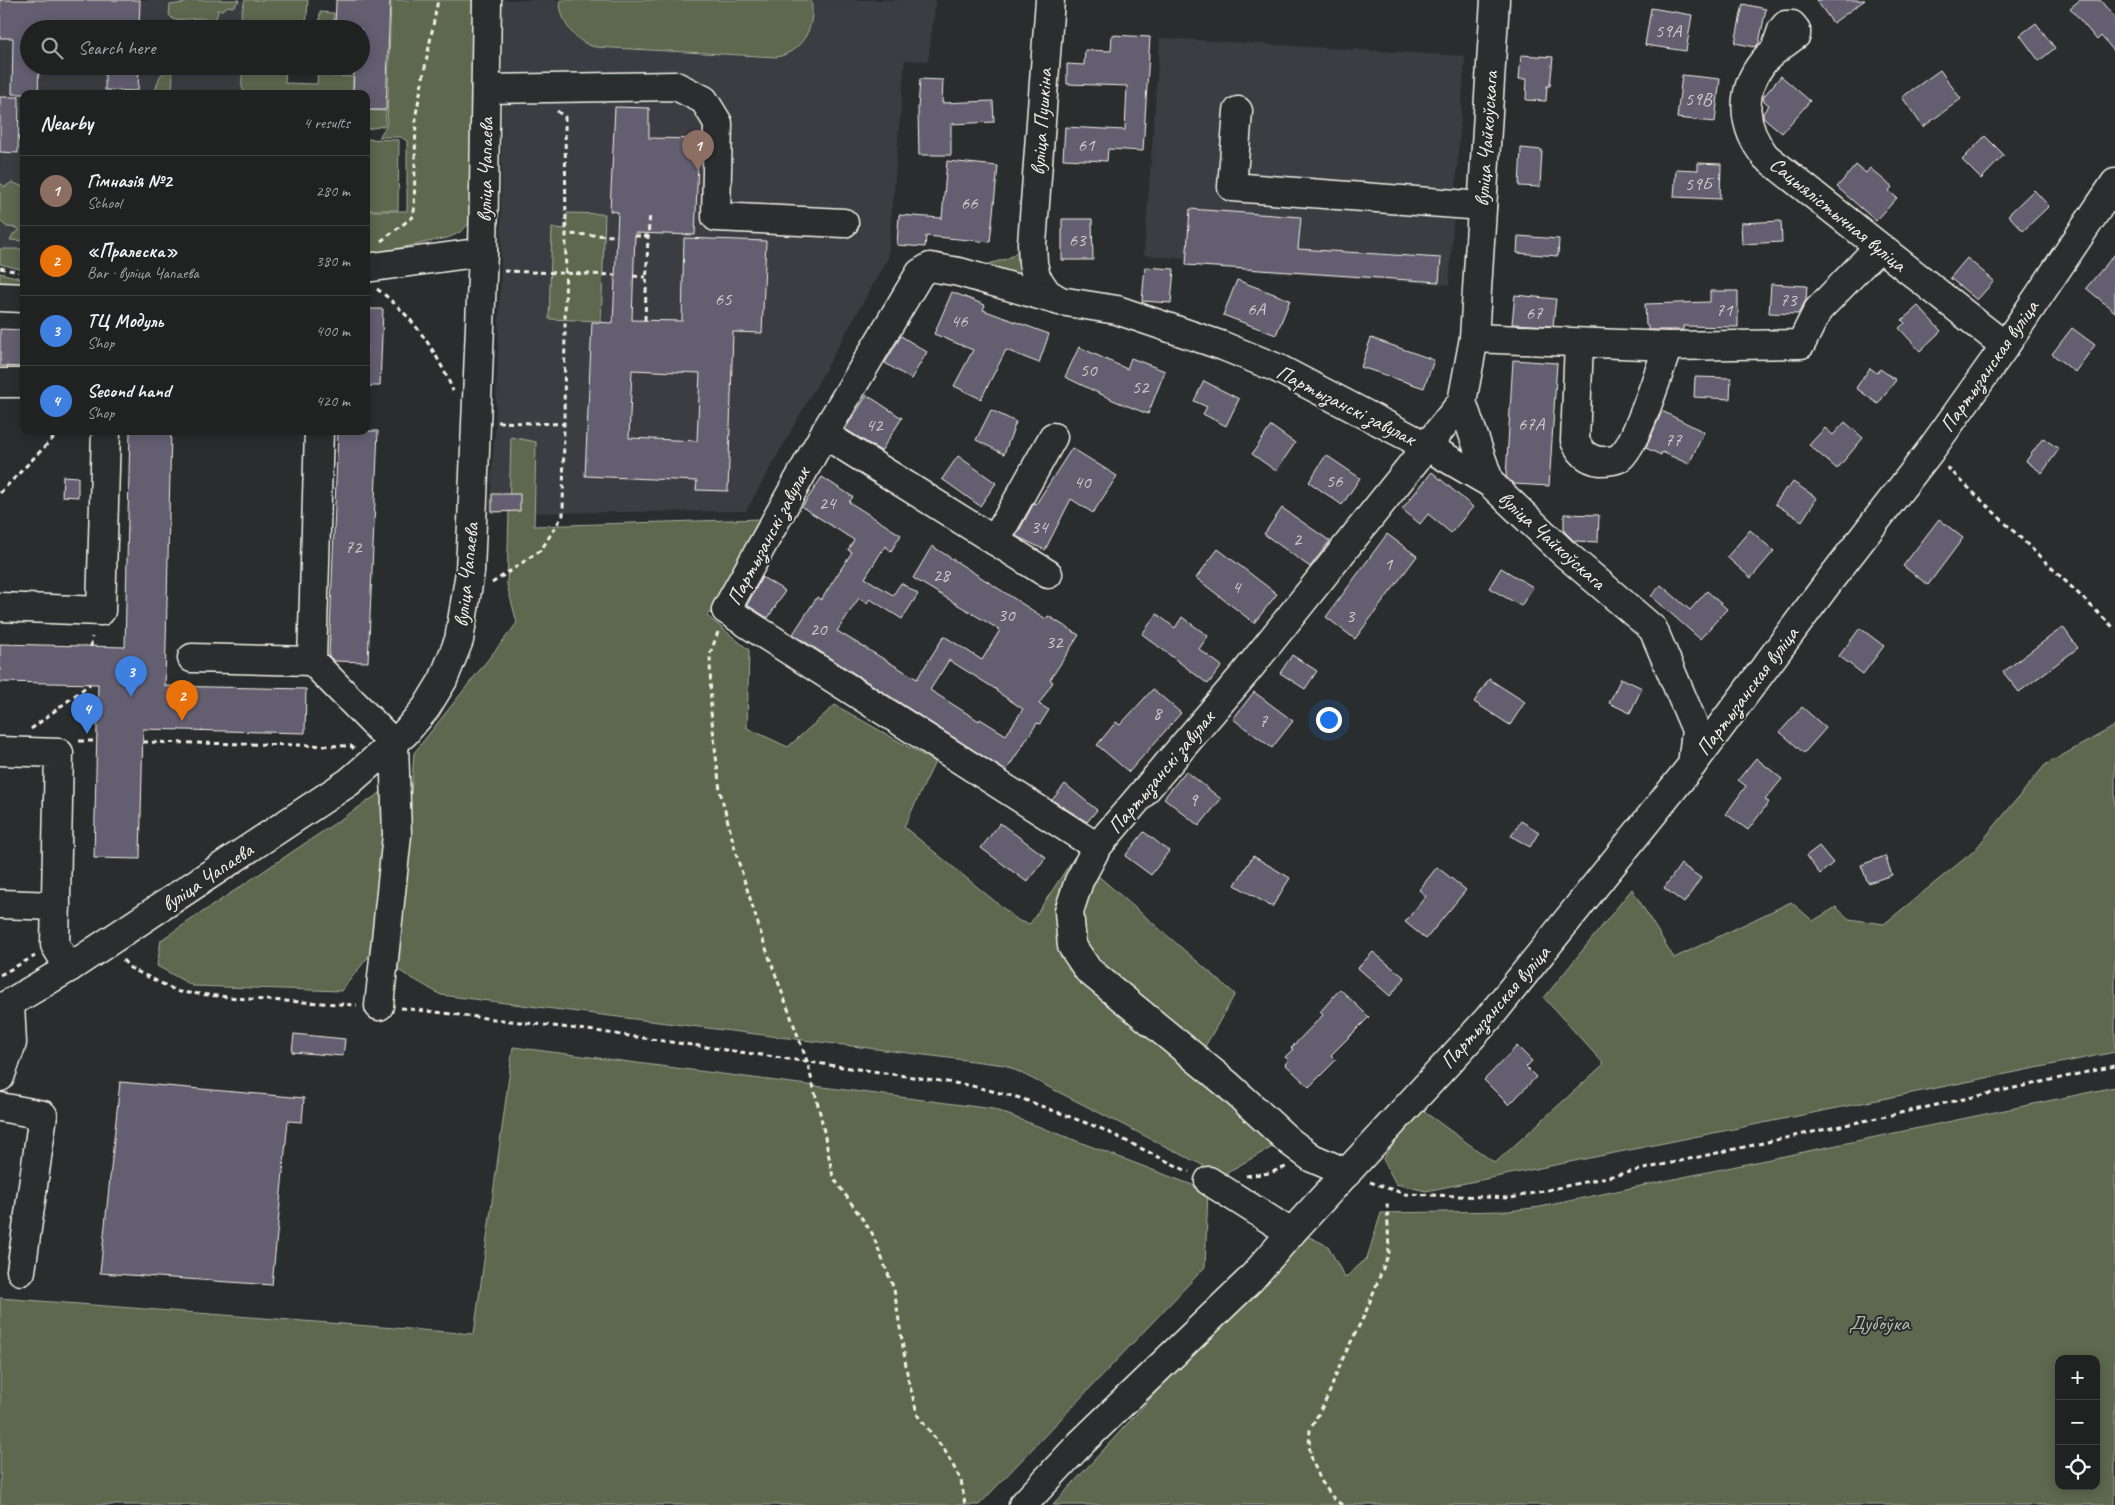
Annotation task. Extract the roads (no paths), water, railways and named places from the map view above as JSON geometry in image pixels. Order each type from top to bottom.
[{"type":"street","name":"вуліца Чапаева","points":[[5,1006],[69,968],[349,782],[394,744],[426,708],[439,688],[458,640],[467,600],[470,572],[484,252],[487,0]]},
{"type":"street","name":"вуліца Пушкіна","points":[[1032,244],[1050,0]]},
{"type":"street","name":"вуліца Чайкоўскага","points":[[1495,0],[1474,338],[1462,402],[1426,446],[1490,483],[1563,552],[1653,629],[1696,730],[1692,765]]},
{"type":"street","name":"Сацыялістычная вуліца","points":[[1775,50],[1763,61],[1749,85],[1745,109],[1752,137],[1766,157],[2005,346]]},
{"type":"street","points":[[486,89],[676,86],[704,100],[718,123],[716,217],[844,223]]},
{"type":"street","points":[[1238,111],[1232,187],[1482,206]]},
{"type":"street","name":"Партызанская вуліца","points":[[1023,1505],[1080,1444],[1250,1280],[1488,1019],[1692,765],[1830,580],[1930,452],[2005,346],[2115,182]]},
{"type":"street","points":[[994,282],[1032,244]]},
{"type":"street","points":[[1032,244],[1036,277],[1047,292],[1060,301]]},
{"type":"street","points":[[1474,338],[1668,346],[1802,344],[1818,310],[1879,247]]},
{"type":"street","points":[[370,277],[484,252]]},
{"type":"street","name":"Партызанскі завулак","points":[[1097,848],[726,610],[824,434],[920,273],[930,267],[959,272],[1060,301],[1117,310],[1223,346],[1277,368],[1426,446],[1246,672],[1097,848],[1079,881],[1069,911],[1072,946],[1088,970],[1227,1084],[1289,1141],[1312,1158],[1347,1173]]},
{"type":"street","points":[[0,297],[20,298]]},
{"type":"street","points":[[1579,343],[1575,441],[1580,452],[1591,459],[1606,461],[1618,458],[1626,450],[1642,418],[1668,346]]},
{"type":"street","points":[[0,383],[20,383]]},
{"type":"street","points":[[1462,402],[1490,483]]},
{"type":"street","points":[[824,434],[1048,574]]},
{"type":"street","points":[[0,607],[102,611],[106,435]]},
{"type":"street","points":[[312,661],[319,435]]},
{"type":"street","points":[[995,541],[1053,438]]},
{"type":"street","points":[[192,658],[312,661],[394,744],[396,835],[378,1006]]},
{"type":"street","points":[[0,751],[59,753],[55,944],[69,968]]},
{"type":"street","points":[[0,904],[56,906]]},
{"type":"street","points":[[0,1077],[12,1043],[5,1006]]},
{"type":"street","points":[[0,1107],[43,1115],[21,1271]]},
{"type":"street","points":[[1209,1181],[1291,1233]]},
{"type":"place","name":"Гімназія №2","points":[[698,171]]},
{"type":"place","name":"ТЦ Модуль","points":[[131,697]]},
{"type":"place","name":"«Пралеска»","points":[[182,721]]},
{"type":"place","name":"Second hand","points":[[87,734]]},
{"type":"park label","name":"Дубоўка","points":[[1879,1323]]}]
